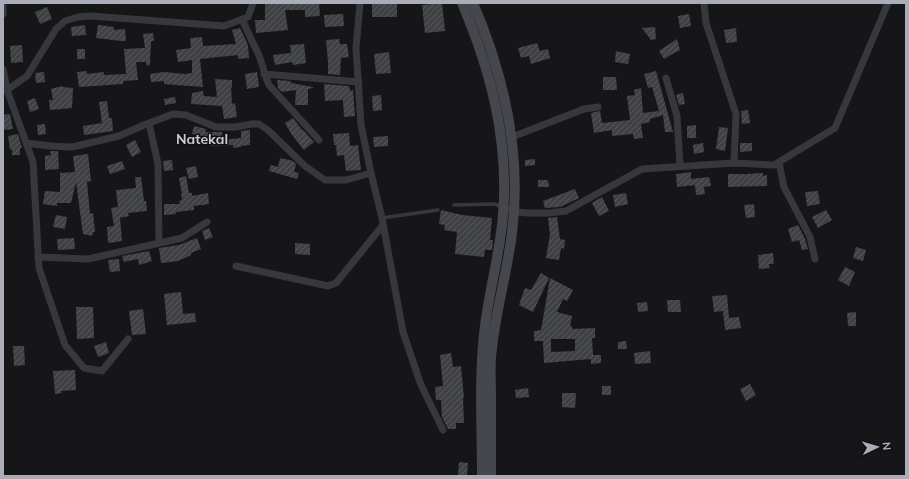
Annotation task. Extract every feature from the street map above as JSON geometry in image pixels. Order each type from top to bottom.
[{"type":"main road","points":[[462,3],[477,40],[496,102],[503,159],[503,207],[499,244],[484,332],[481,361],[482,476]]},
{"type":"main road","points":[[473,3],[492,52],[501,82],[512,137],[514,168],[514,212],[509,250],[494,330],[491,359],[491,476]]},
{"type":"street","points":[[3,14],[4,3]]},
{"type":"street","points":[[7,90],[27,76],[56,28],[66,21],[91,16],[224,26],[248,17],[254,3]]},
{"type":"street","points":[[360,3],[356,48],[358,82],[362,125],[371,173],[382,221],[403,332],[421,386],[443,430]]},
{"type":"street","points":[[704,3],[706,23],[736,114],[734,163]]},
{"type":"street","points":[[774,165],[835,128],[888,3]]},
{"type":"street","points":[[242,19],[257,51],[269,85],[319,140]]},
{"type":"street","points":[[3,70],[7,90],[33,162],[39,268],[65,345],[84,368],[102,371],[128,339]]},
{"type":"street","points":[[264,74],[358,82]]},
{"type":"street","points":[[666,78],[678,116],[680,166]]},
{"type":"street","points":[[512,137],[584,109],[598,107]]},
{"type":"street","points":[[26,143],[72,147],[119,136],[173,114],[186,115],[216,127],[235,127],[259,124],[269,131],[305,166],[325,180],[346,180],[371,173]]},
{"type":"street","points":[[149,123],[158,164],[159,243]]},
{"type":"street","points":[[503,207],[514,212],[549,213],[566,210],[642,169],[734,163],[774,165],[779,163],[784,187],[810,237],[815,259]]},
{"type":"street","points":[[236,266],[328,286],[336,283],[382,221]]},
{"type":"street","points":[[38,257],[88,259],[182,238],[207,222]]},
{"type":"lane","points":[[454,205],[494,204],[503,207]]},
{"type":"lane","points":[[382,221],[438,210]]},
{"type":"building","points":[[265,3],[319,3],[320,16],[305,17],[305,10],[285,10],[288,30],[256,33],[255,20],[265,20]]},
{"type":"building","points":[[372,3],[397,3],[397,17],[372,17]]},
{"type":"building","points":[[442,3],[445,31],[425,33],[422,5]]},
{"type":"building","points":[[47,7],[52,19],[40,24],[35,12]]},
{"type":"building","points":[[343,14],[344,26],[325,27],[324,15]]},
{"type":"building","points":[[689,14],[691,26],[680,28],[678,16]]},
{"type":"building","points":[[85,25],[86,35],[72,36],[71,27]]},
{"type":"building","points":[[98,25],[114,27],[114,30],[125,29],[126,41],[96,38]]},
{"type":"building","points":[[655,27],[656,39],[651,40],[642,28]]},
{"type":"building","points":[[240,28],[248,45],[249,58],[238,59],[238,55],[200,59],[203,87],[164,84],[164,81],[151,82],[150,74],[164,72],[185,74],[192,73],[192,60],[178,62],[176,50],[191,48],[190,38],[202,37],[203,46],[236,44],[232,30]]},
{"type":"building","points":[[736,28],[737,42],[726,43],[724,30]]},
{"type":"building","points":[[153,33],[154,41],[151,41],[150,65],[147,66],[146,62],[136,62],[138,80],[123,81],[123,84],[79,87],[77,72],[87,71],[87,74],[104,72],[104,75],[126,74],[124,49],[145,48],[143,34]]},
{"type":"building","points":[[339,39],[340,44],[347,44],[349,57],[341,58],[340,75],[328,74],[326,40]]},
{"type":"building","points":[[677,39],[680,50],[664,59],[659,51]]},
{"type":"building","points":[[537,43],[540,51],[548,49],[550,58],[531,64],[529,56],[521,58],[518,48]]},
{"type":"building","points":[[304,44],[306,63],[293,65],[292,62],[275,65],[273,55],[291,53],[290,45]]},
{"type":"building","points":[[22,45],[23,62],[11,63],[10,46]]},
{"type":"building","points":[[77,49],[85,49],[85,59],[77,59]]},
{"type":"building","points":[[616,51],[630,54],[628,64],[615,62]]},
{"type":"building","points":[[389,52],[391,73],[376,74],[374,54]]},
{"type":"building","points":[[656,71],[673,132],[665,132],[663,115],[650,119],[650,122],[641,124],[643,138],[634,139],[633,134],[612,136],[612,130],[594,133],[591,113],[600,111],[602,123],[630,120],[627,96],[635,95],[634,90],[641,88],[643,113],[659,111],[652,87],[648,88],[644,74]]},
{"type":"building","points":[[44,72],[45,82],[36,83],[35,73]]},
{"type":"building","points":[[257,72],[259,87],[247,89],[245,74]]},
{"type":"building","points":[[603,77],[616,77],[617,90],[603,90]]},
{"type":"building","points":[[215,79],[232,80],[232,104],[235,103],[237,117],[224,119],[222,106],[191,104],[192,93],[203,91],[204,96],[217,97]]},
{"type":"building","points":[[277,80],[290,81],[291,83],[313,87],[308,89],[308,105],[295,105],[296,90],[282,92],[278,88]]},
{"type":"building","points":[[324,84],[349,86],[350,91],[353,90],[355,116],[344,117],[343,100],[325,101]]},
{"type":"building","points":[[62,86],[73,88],[72,108],[50,110],[49,100],[53,100],[51,89]]},
{"type":"building","points":[[683,93],[685,104],[679,105],[676,95]]},
{"type":"building","points":[[381,95],[382,110],[373,111],[372,96]]},
{"type":"building","points":[[175,97],[176,103],[165,105],[164,99]]},
{"type":"building","points":[[35,98],[39,109],[30,112],[27,101]]},
{"type":"building","points":[[107,101],[109,118],[112,118],[113,131],[84,135],[83,126],[102,123],[99,102]]},
{"type":"building","points":[[748,110],[750,123],[742,124],[741,111]]},
{"type":"building","points":[[10,114],[13,129],[3,130],[3,115]]},
{"type":"building","points":[[293,118],[314,142],[304,150],[285,123]]},
{"type":"building","points":[[45,124],[46,134],[38,135],[37,125]]},
{"type":"building","points":[[696,125],[696,138],[687,138],[687,126]]},
{"type":"building","points":[[194,126],[206,129],[205,132],[222,132],[222,140],[241,138],[241,131],[250,130],[250,145],[233,148],[233,145],[211,146],[211,138],[192,134]]},
{"type":"building","points":[[719,127],[728,128],[725,151],[716,149]]},
{"type":"building","points":[[349,133],[350,146],[358,145],[361,170],[346,171],[344,155],[337,156],[333,134]]},
{"type":"building","points":[[18,134],[22,148],[20,148],[20,155],[12,155],[12,149],[10,150],[8,136]]},
{"type":"building","points":[[388,136],[388,146],[374,147],[373,137]]},
{"type":"building","points":[[135,140],[141,152],[132,157],[126,145]]},
{"type":"building","points":[[703,143],[704,152],[694,154],[693,145]]},
{"type":"building","points":[[740,143],[752,143],[752,151],[740,152]]},
{"type":"building","points":[[50,151],[58,151],[59,169],[45,170],[45,156],[51,155]]},
{"type":"building","points":[[88,154],[91,181],[87,182],[90,214],[93,213],[95,232],[93,232],[92,236],[83,234],[76,182],[71,203],[57,203],[57,206],[43,204],[45,191],[60,192],[60,173],[75,172],[73,156]]},
{"type":"building","points":[[280,158],[293,161],[296,164],[294,172],[299,173],[297,179],[269,171],[271,165],[278,167]]},
{"type":"building","points":[[535,159],[535,165],[525,166],[525,160]]},
{"type":"building","points":[[172,160],[173,170],[164,171],[163,161]]},
{"type":"building","points":[[122,161],[125,169],[110,174],[107,166]]},
{"type":"building","points":[[196,166],[198,177],[189,179],[186,168]]},
{"type":"building","points":[[691,172],[691,179],[709,177],[711,186],[704,187],[705,194],[696,195],[695,185],[677,187],[676,174]]},
{"type":"building","points":[[763,173],[763,176],[767,175],[767,186],[728,187],[728,174]]},
{"type":"building","points":[[186,176],[189,193],[192,193],[192,196],[208,193],[209,204],[194,206],[194,210],[164,215],[164,204],[180,204],[179,201],[182,200],[182,194],[179,178]]},
{"type":"building","points":[[135,177],[141,177],[144,201],[146,201],[147,211],[128,213],[129,216],[120,218],[122,241],[108,243],[107,227],[114,226],[111,208],[118,207],[116,190],[136,188]]},
{"type":"building","points":[[538,180],[548,180],[549,187],[538,187]]},
{"type":"building","points":[[575,189],[579,198],[560,207],[545,208],[543,201]]},
{"type":"building","points":[[818,191],[820,204],[807,206],[805,192]]},
{"type":"building","points":[[626,193],[628,204],[615,207],[613,195]]},
{"type":"building","points":[[602,197],[609,211],[599,216],[592,203]]},
{"type":"building","points":[[754,204],[755,217],[746,218],[744,205]]},
{"type":"building","points":[[441,210],[462,215],[492,218],[490,240],[493,240],[492,250],[485,250],[484,257],[455,254],[457,232],[444,230],[445,225],[439,224]]},
{"type":"building","points":[[826,210],[832,220],[818,228],[812,217]]},
{"type":"building","points":[[56,215],[67,217],[65,229],[53,227]]},
{"type":"building","points":[[557,217],[560,239],[565,240],[564,249],[561,248],[559,260],[546,258],[550,234],[548,218]]},
{"type":"building","points":[[798,225],[808,249],[802,250],[799,240],[792,242],[788,229]]},
{"type":"building","points":[[209,228],[213,237],[205,240],[202,231]]},
{"type":"building","points":[[74,238],[75,249],[58,250],[57,239]]},
{"type":"building","points":[[197,238],[201,249],[178,261],[161,263],[159,248],[179,245]]},
{"type":"building","points":[[295,243],[310,244],[310,255],[295,254]]},
{"type":"building","points":[[856,247],[866,250],[863,261],[853,258]]},
{"type":"building","points":[[149,251],[152,261],[139,265],[138,259],[124,262],[122,256]]},
{"type":"building","points":[[773,253],[774,264],[769,264],[770,268],[759,269],[758,255]]},
{"type":"building","points":[[119,259],[120,271],[110,272],[108,260]]},
{"type":"building","points":[[845,267],[855,272],[849,286],[838,280]]},
{"type":"building","points":[[541,273],[549,278],[533,312],[519,305],[525,288],[531,290]]},
{"type":"building","points":[[550,278],[573,290],[567,301],[563,299],[557,312],[572,316],[570,326],[572,326],[572,329],[595,328],[595,338],[592,338],[593,355],[601,355],[601,363],[591,364],[591,359],[544,363],[543,341],[534,341],[534,331],[541,330]],"holes":[[[551,339],[575,339],[575,351],[551,352]]]},
{"type":"building","points":[[181,292],[183,314],[195,313],[196,322],[167,325],[164,294]]},
{"type":"building","points":[[727,295],[729,318],[739,317],[741,328],[725,330],[723,311],[714,312],[712,296]]},
{"type":"building","points":[[667,300],[680,300],[681,312],[668,312]]},
{"type":"building","points":[[647,302],[648,311],[638,312],[637,303]]},
{"type":"building","points":[[76,307],[93,307],[94,338],[77,339]]},
{"type":"building","points":[[143,309],[146,334],[132,335],[129,311]]},
{"type":"building","points":[[856,312],[856,326],[848,326],[847,313]]},
{"type":"building","points":[[626,341],[627,349],[618,349],[618,342]]},
{"type":"building","points":[[106,342],[109,353],[98,357],[94,346]]},
{"type":"building","points":[[13,346],[24,346],[25,365],[14,366]]},
{"type":"building","points":[[650,351],[651,363],[635,364],[634,353]]},
{"type":"building","points":[[451,353],[453,367],[461,366],[464,398],[464,423],[456,423],[456,429],[448,429],[442,417],[441,400],[436,400],[435,387],[443,386],[440,355]]},
{"type":"building","points":[[75,370],[76,390],[61,391],[62,393],[55,394],[53,371]]},
{"type":"building","points":[[750,384],[756,395],[746,401],[740,389]]},
{"type":"building","points":[[602,386],[611,386],[611,395],[602,395]]},
{"type":"building","points":[[528,388],[529,397],[516,398],[515,390]]},
{"type":"building","points":[[562,393],[576,393],[575,408],[562,407]]},
{"type":"building","points":[[459,462],[468,463],[467,476],[458,476]]},
{"type":"district","name":"Natekal","points":[[202,139]]}]
